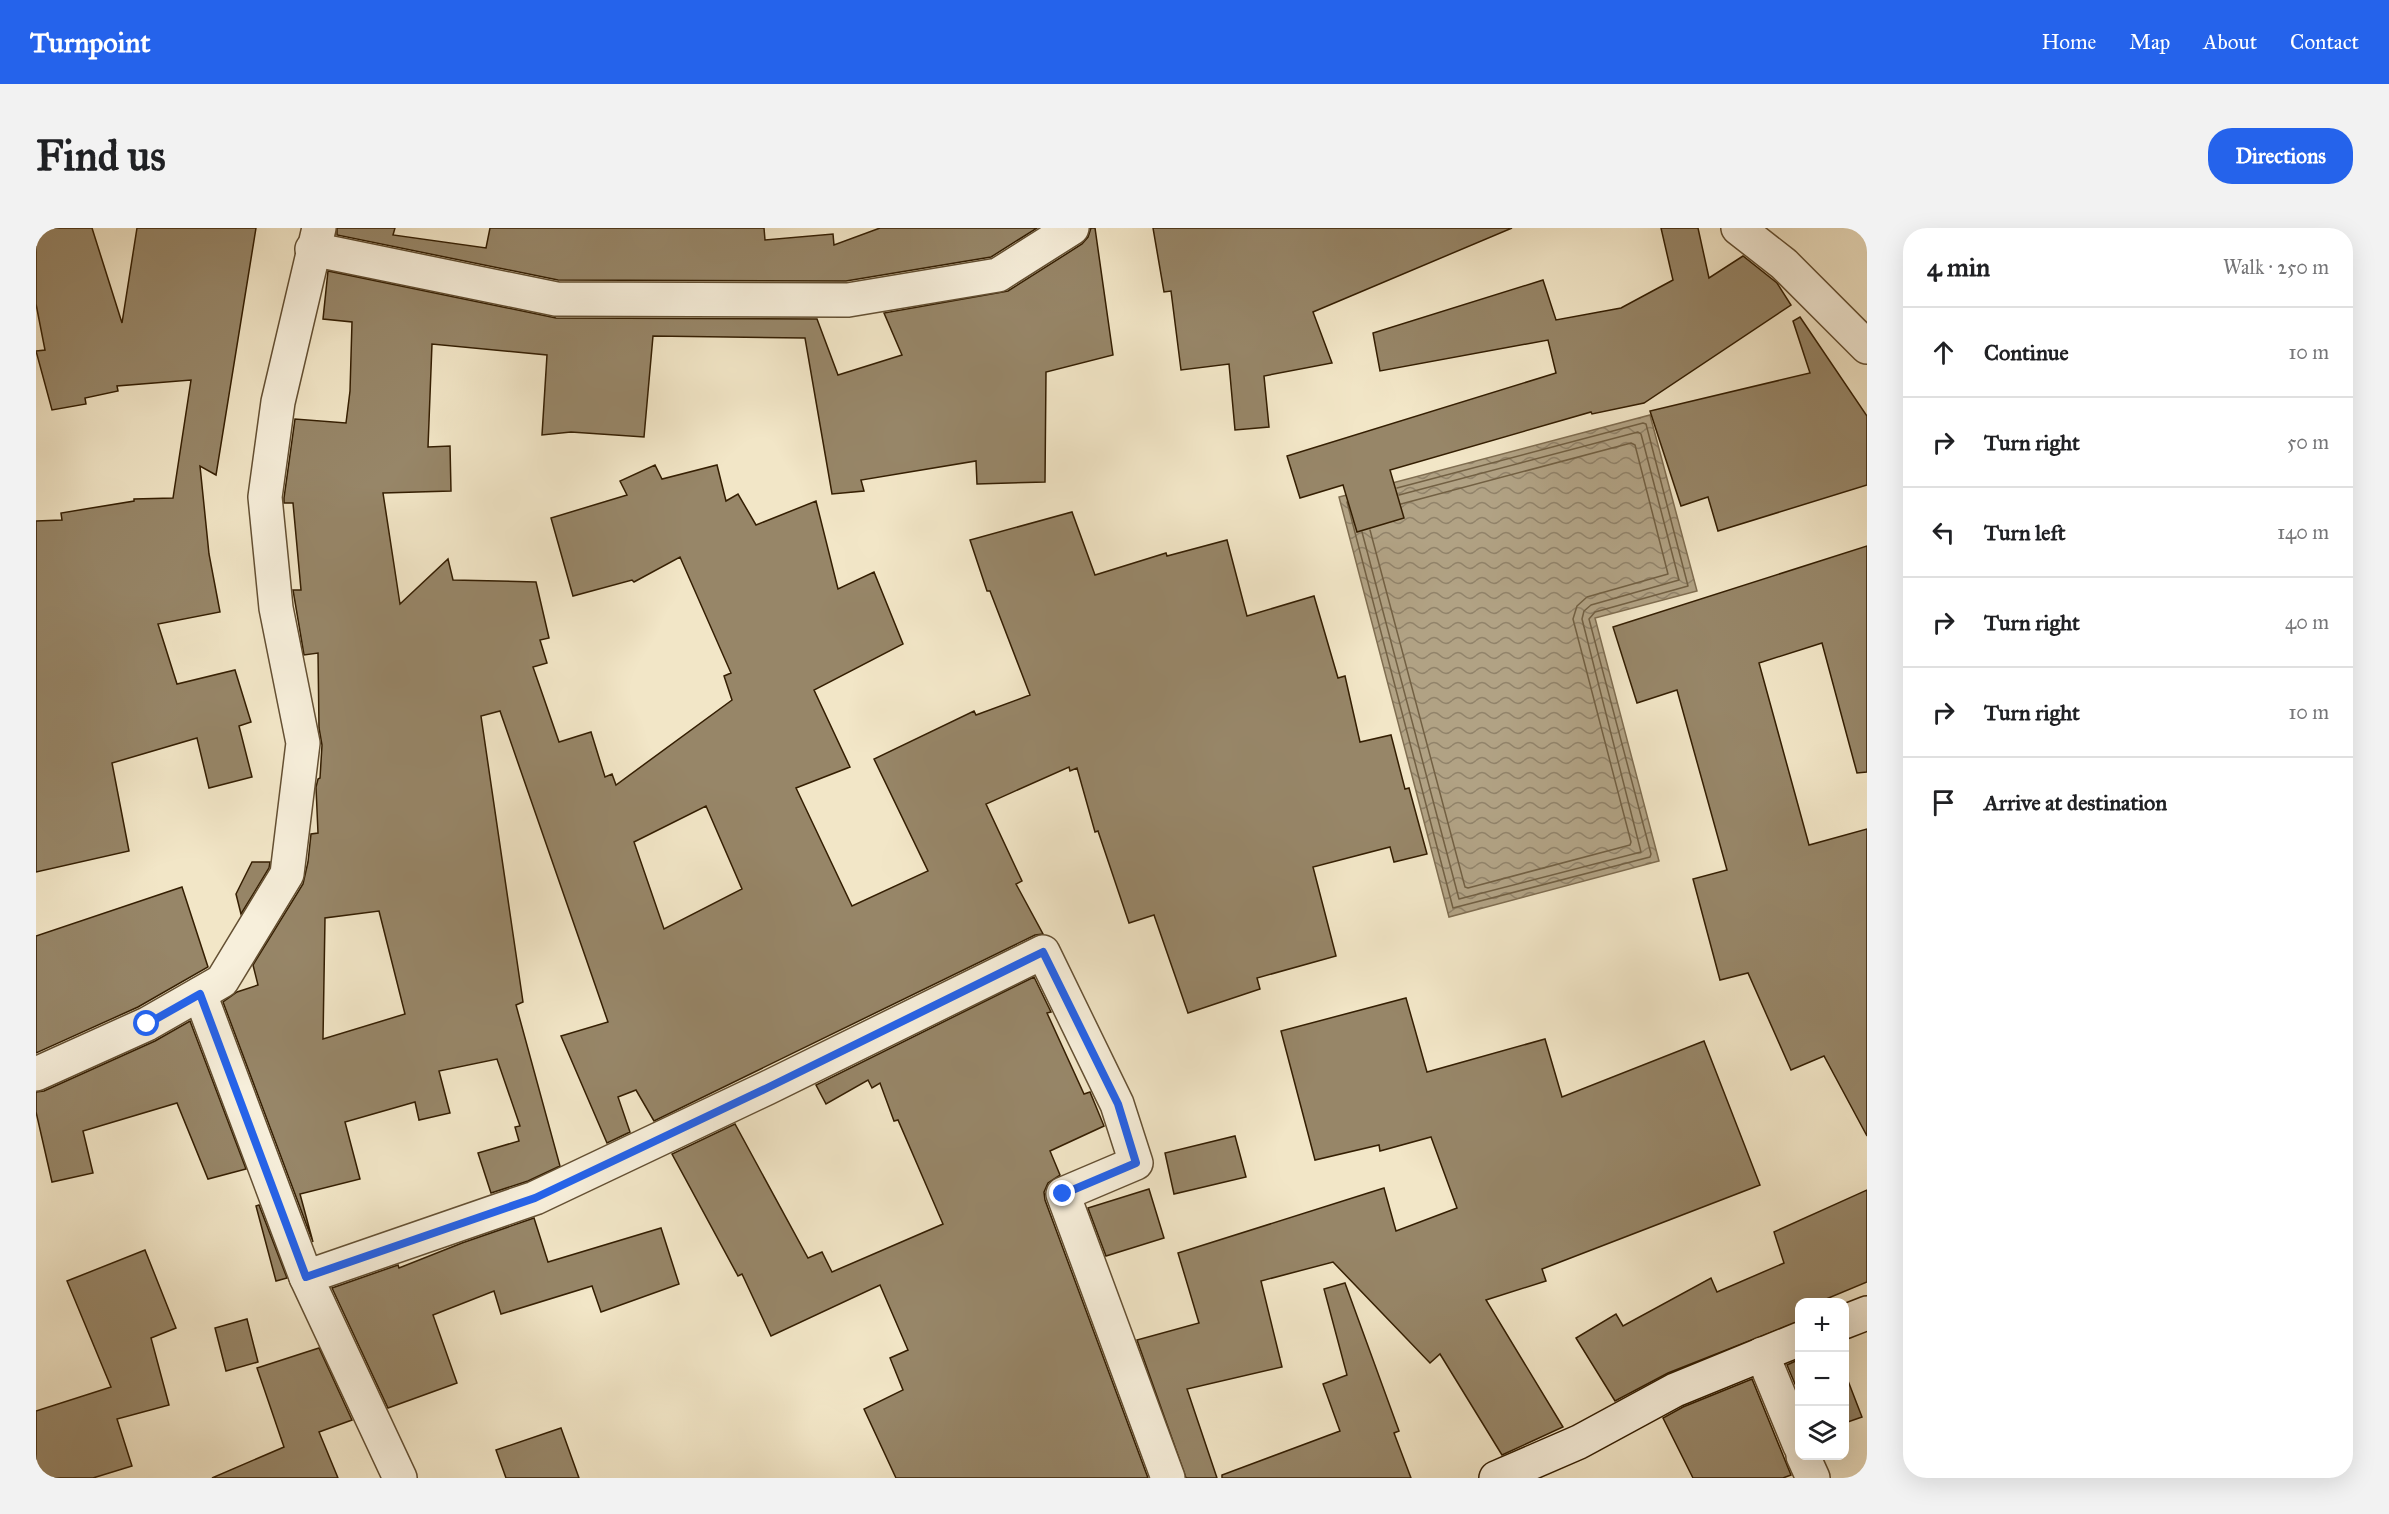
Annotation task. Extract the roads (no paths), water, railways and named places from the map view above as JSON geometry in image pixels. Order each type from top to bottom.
[{"type":"street","points":[[36,1074],[147,1024],[222,981],[287,874],[303,743],[276,608],[266,496],[278,402],[316,238],[556,299],[848,300],[998,275],[1072,228]]},
{"type":"street","points":[[1738,228],[1784,264],[1867,347]]},
{"type":"street","points":[[306,1277],[535,1198],[767,1088],[1043,952],[1118,1104],[1136,1163],[1063,1194],[1168,1478]]},
{"type":"street","points":[[200,994],[306,1277],[400,1478]]},
{"type":"street","points":[[1849,1320],[1867,1313]]},
{"type":"street","points":[[1496,1478],[1579,1442],[1675,1390],[1795,1341]]},
{"type":"street","points":[[1762,1354],[1795,1434]]},
{"type":"street","points":[[1805,1460],[1813,1478]]},
{"type":"water","points":[[1650,415],[1697,591],[1595,618],[1659,861],[1449,917],[1339,497]]}]
